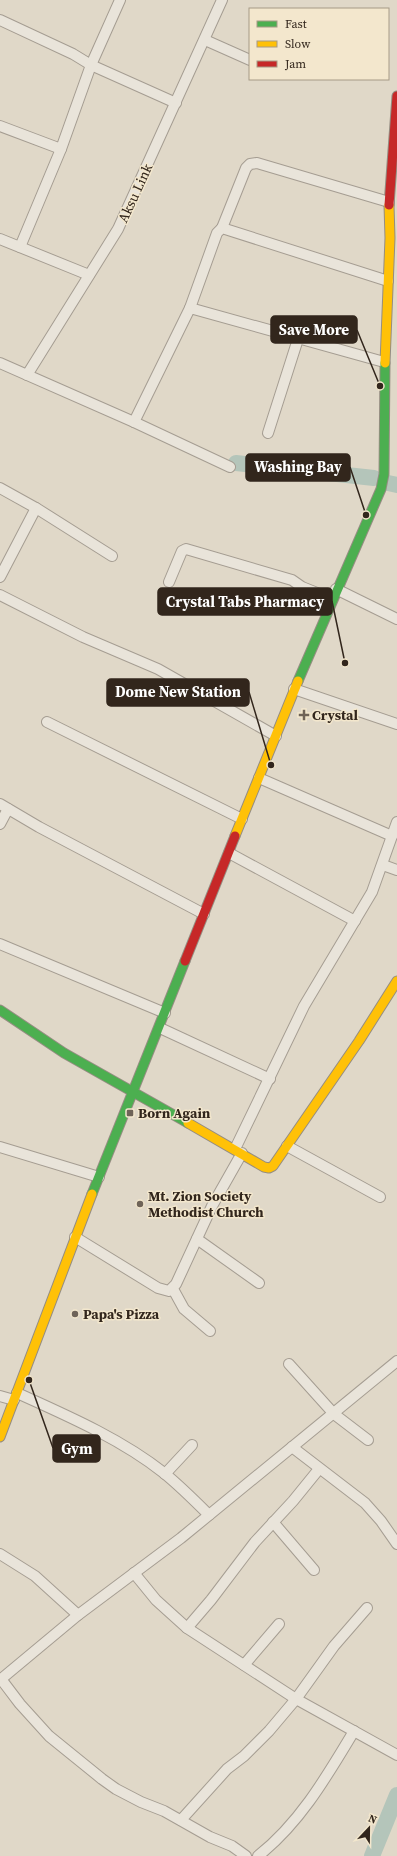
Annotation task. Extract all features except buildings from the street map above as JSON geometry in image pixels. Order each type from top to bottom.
[{"type":"main road","points":[[0,1437],[75,1237],[132,1093],[160,1028],[294,689],[336,589],[375,505],[384,474],[384,362],[388,281],[389,202],[397,96]]},
{"type":"main road","points":[[0,1010],[54,1048],[264,1167],[269,1168],[273,1166],[359,1041],[397,981]]},
{"type":"street","points":[[20,247],[61,149],[91,65],[120,0]]},
{"type":"street","name":"Aksu Link","points":[[27,375],[89,275],[106,251],[118,229],[222,0]]},
{"type":"street","points":[[0,20],[91,65],[176,103]]},
{"type":"street","points":[[205,40],[249,60]]},
{"type":"street","points":[[0,126],[61,149]]},
{"type":"street","points":[[134,422],[190,308],[217,233],[222,228],[246,168],[250,164],[257,163],[389,202]]},
{"type":"street","points":[[222,228],[388,281]]},
{"type":"street","points":[[0,239],[89,275]]},
{"type":"street","points":[[190,308],[384,362]]},
{"type":"street","points":[[268,433],[298,339]]},
{"type":"street","points":[[0,363],[134,422],[230,467]]},
{"type":"street","points":[[0,488],[36,508],[112,556]]},
{"type":"street","points":[[0,577],[36,508]]},
{"type":"street","points":[[169,582],[182,551],[191,549],[292,580],[302,587],[332,599]]},
{"type":"street","points":[[336,589],[397,619]]},
{"type":"street","points":[[0,595],[83,637],[158,670],[276,736]]},
{"type":"street","points":[[294,689],[397,724]]},
{"type":"street","points":[[47,722],[242,819]]},
{"type":"street","points":[[259,778],[392,836]]},
{"type":"street","points":[[0,824],[4,806],[91,855],[204,914]]},
{"type":"street","points":[[75,1237],[158,1288],[169,1291],[173,1289],[304,1006],[372,892],[397,822]]},
{"type":"street","points":[[229,853],[355,922]]},
{"type":"street","points":[[383,864],[397,870]]},
{"type":"street","points":[[0,944],[165,1013]]},
{"type":"street","points":[[160,1028],[270,1079]]},
{"type":"street","points":[[287,1146],[380,1197]]},
{"type":"street","points":[[0,1147],[99,1177]]},
{"type":"street","points":[[197,1239],[259,1282]]},
{"type":"street","points":[[173,1289],[184,1308],[210,1331]]},
{"type":"street","points":[[246,1856],[232,1846],[210,1837],[181,1820],[135,1799],[102,1779],[49,1736],[0,1679],[78,1615],[209,1515],[397,1361]]},
{"type":"street","points":[[289,1364],[334,1414],[368,1440]]},
{"type":"street","points":[[0,1396],[16,1397],[98,1431],[165,1474],[209,1515]]},
{"type":"street","points":[[165,1474],[192,1445]]},
{"type":"street","points":[[292,1447],[365,1503],[381,1521],[397,1544]]},
{"type":"street","points":[[187,1628],[273,1522],[293,1502],[319,1469]]},
{"type":"street","points":[[273,1522],[314,1570]]},
{"type":"street","points":[[0,1554],[35,1576],[78,1615]]},
{"type":"street","points":[[134,1573],[156,1600],[187,1628],[296,1699],[397,1755]]},
{"type":"street","points":[[181,1820],[227,1769],[244,1756],[269,1731],[296,1699],[334,1646],[367,1608]]},
{"type":"street","points":[[244,1665],[279,1624]]},
{"type":"street","points":[[258,1856],[269,1847],[301,1813],[328,1774],[354,1731]]},
{"type":"waterway","points":[[236,463],[374,478]]},
{"type":"waterway","points":[[388,483],[397,485]]},
{"type":"waterway","points":[[372,1856],[397,1795]]},
{"type":"traffic: fast","points":[[298,681],[381,489],[384,474],[385,363]]},
{"type":"traffic: fast","points":[[92,1194],[185,961]]},
{"type":"traffic: fast","points":[[0,1010],[64,1053],[188,1123]]},
{"type":"traffic: slow","points":[[385,363],[390,238],[389,205]]},
{"type":"traffic: slow","points":[[235,836],[298,681]]},
{"type":"traffic: slow","points":[[188,1123],[264,1167],[269,1168],[273,1166],[359,1041],[397,981]]},
{"type":"traffic: slow","points":[[0,1437],[92,1194]]},
{"type":"traffic: jam","points":[[389,205],[397,96]]},
{"type":"traffic: jam","points":[[185,961],[235,836]]},
{"type":"place","name":"Save More","points":[[380,386]]},
{"type":"place","name":"Washing Bay","points":[[366,515]]},
{"type":"place","name":"Crystal Tabs Pharmacy","points":[[345,663]]},
{"type":"place","name":"Crystal","points":[[304,715]]},
{"type":"place","name":"Dome New Station","points":[[271,765]]},
{"type":"place","name":"Born Again","points":[[130,1113]]},
{"type":"place","name":"Mt. Zion Society Methodist Church","points":[[140,1204]]},
{"type":"place","name":"Papa's Pizza","points":[[75,1314]]},
{"type":"place","name":"Gym","points":[[29,1380]]}]
